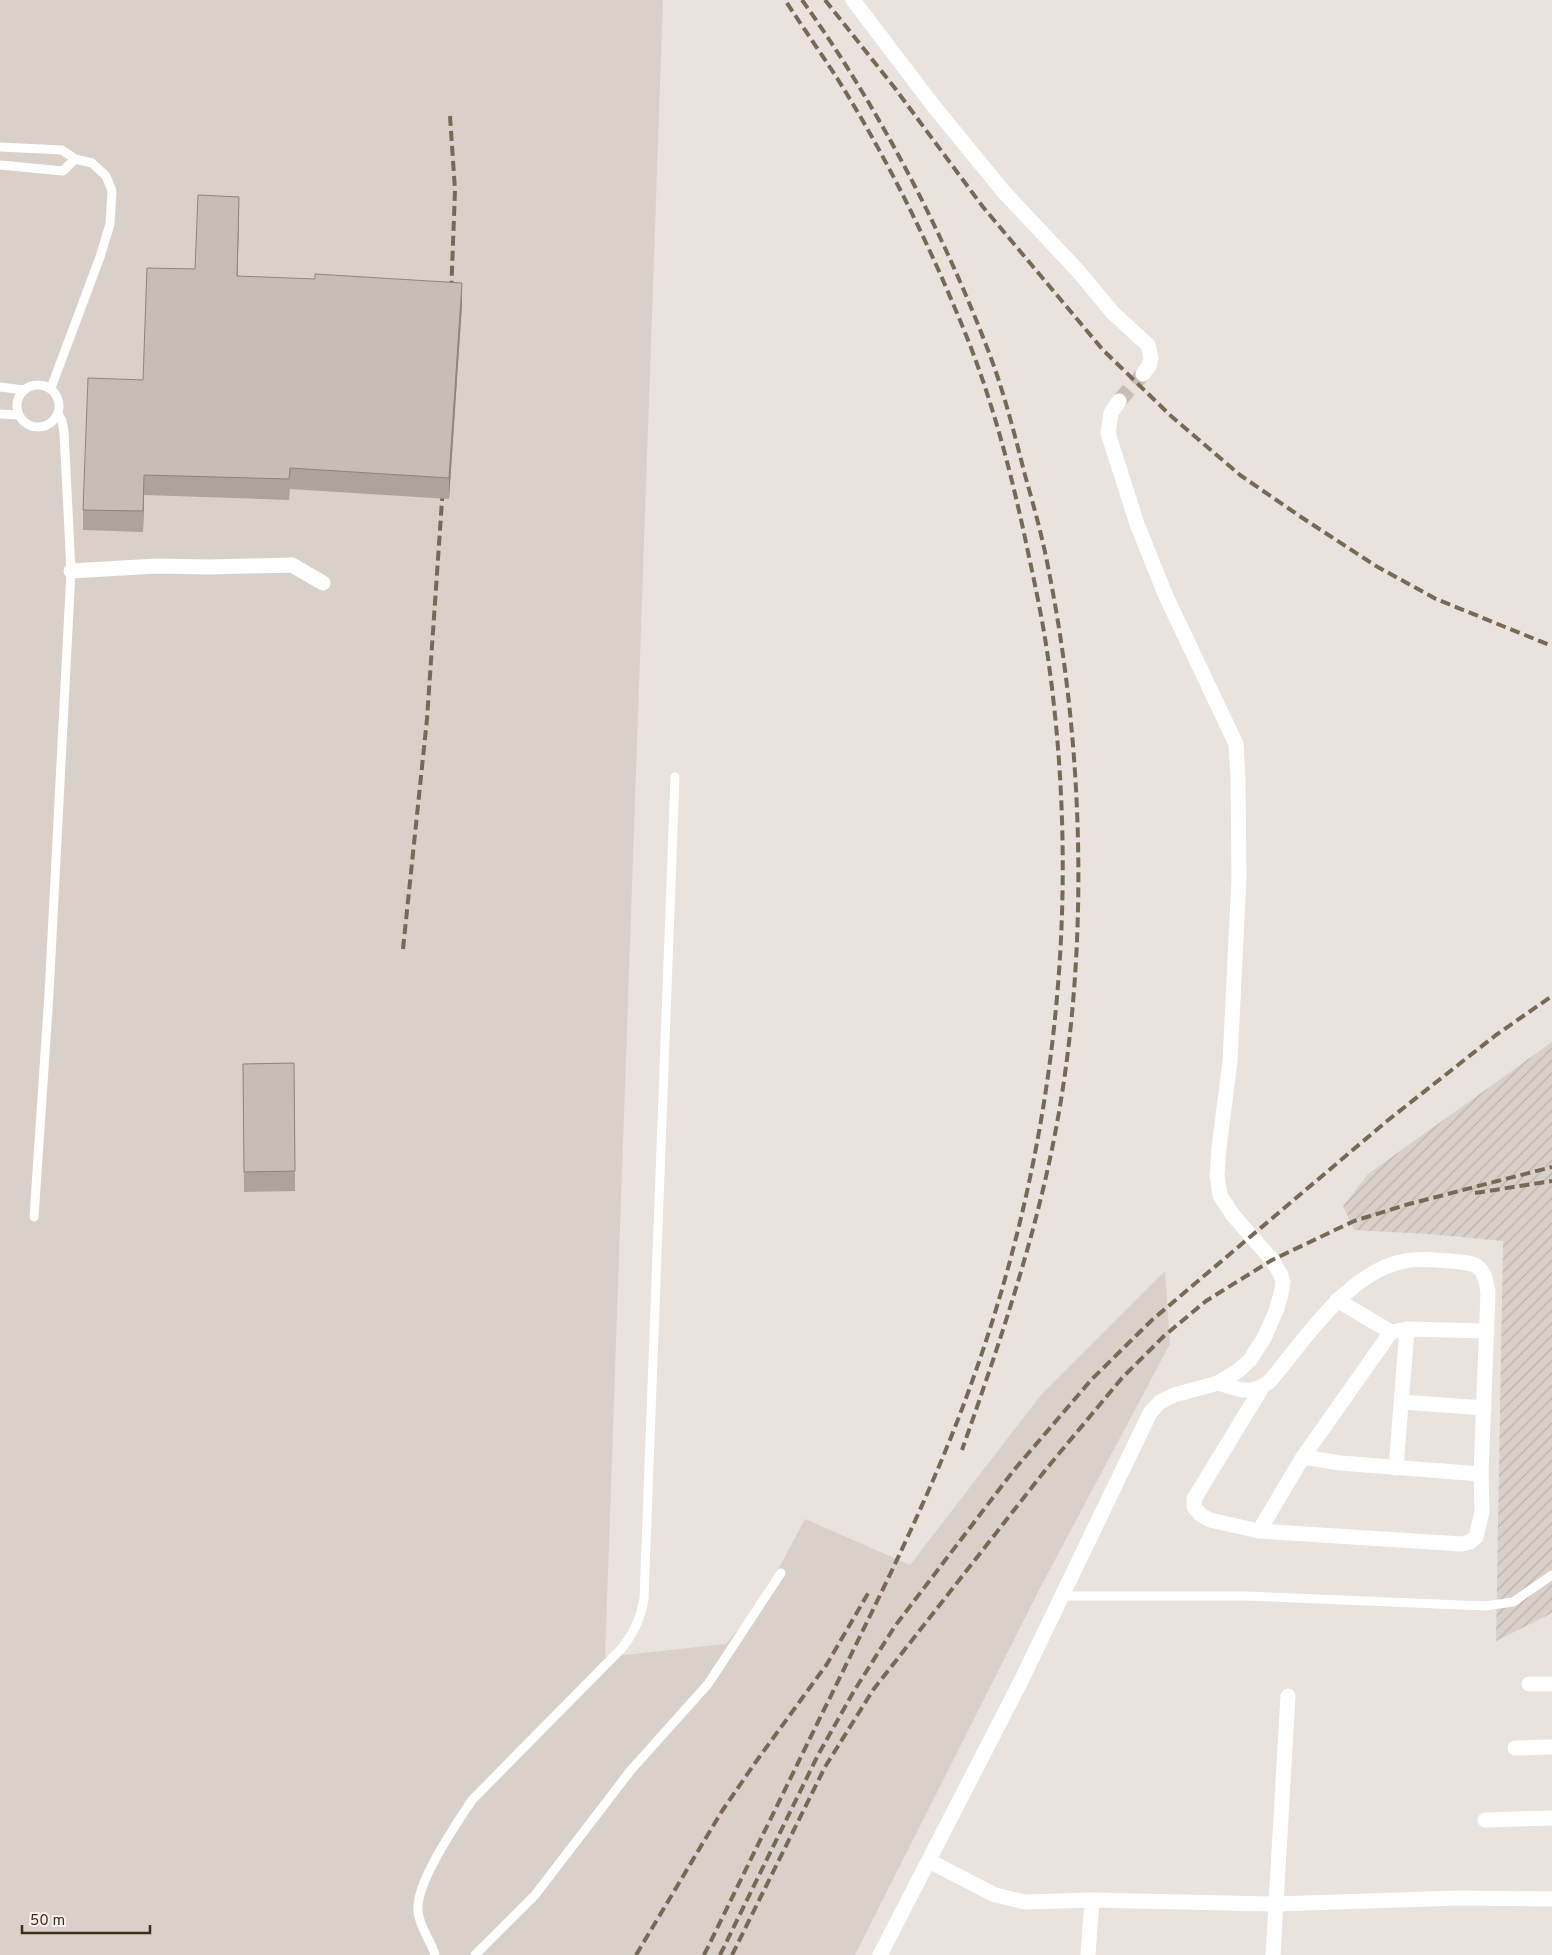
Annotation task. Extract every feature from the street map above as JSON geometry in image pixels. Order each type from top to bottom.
[{"type":"street","points":[[853,0],[920,89],[1003,192],[1078,271],[1113,313],[1148,345],[1152,358],[1149,366],[1142,374]]},
{"type":"street","points":[[880,1955],[1020,1684],[1150,1413],[1160,1402],[1174,1395],[1218,1383],[1238,1371],[1250,1360],[1264,1338],[1276,1311],[1283,1282],[1272,1260],[1232,1214],[1220,1195],[1217,1175],[1230,1061],[1238,897],[1238,778],[1236,744],[1165,594],[1137,524],[1108,432],[1111,414],[1119,401]]},
{"type":"street","points":[[72,571],[156,566],[209,567],[292,564],[323,583]]},
{"type":"street","points":[[1421,1259],[1465,1262],[1476,1266],[1482,1270],[1486,1279],[1488,1292],[1487,1331],[1482,1512],[1476,1537],[1470,1542],[1462,1544],[1259,1531],[1210,1520],[1194,1508],[1194,1498],[1261,1389],[1271,1380],[1337,1300],[1374,1272],[1395,1263],[1421,1259]]},
{"type":"street","points":[[1337,1300],[1392,1332],[1408,1329],[1487,1331]]},
{"type":"street","points":[[1396,1468],[1408,1329]]},
{"type":"street","points":[[1259,1531],[1303,1457],[1392,1332]]},
{"type":"street","points":[[1218,1383],[1246,1390],[1261,1389]]},
{"type":"street","points":[[1402,1402],[1484,1408]]},
{"type":"street","points":[[1303,1457],[1340,1463],[1482,1474]]},
{"type":"street","points":[[1529,1684],[1552,1684]]},
{"type":"street","points":[[1273,1955],[1288,1696]]},
{"type":"street","points":[[1515,1748],[1552,1747]]},
{"type":"street","points":[[1485,1820],[1552,1818]]},
{"type":"street","points":[[929,1860],[996,1895],[1025,1902],[1092,1900],[1275,1904],[1460,1898],[1552,1899]]},
{"type":"street","points":[[1088,1955],[1092,1900]]},
{"type":"lane","points":[[0,147],[62,150],[76,159],[92,163],[106,176],[112,191],[110,224],[93,279],[80,306],[51,388]]},
{"type":"lane","points":[[0,165],[63,171],[76,159]]},
{"type":"lane","points":[[0,387],[24,390],[37,384],[51,388],[59,400],[58,414],[62,421],[64,432],[72,571],[49,994],[34,1217]]},
{"type":"lane","points":[[24,390],[17,402],[19,416],[23,421],[35,428],[49,425],[58,414]]},
{"type":"lane","points":[[0,414],[19,416]]},
{"type":"lane","points":[[434,1955],[417,1910],[424,1883],[455,1826],[472,1800],[622,1648],[635,1630],[641,1616],[644,1599],[650,1478],[675,777]]},
{"type":"lane","points":[[475,1955],[535,1895],[631,1770],[708,1684],[781,1573]]},
{"type":"lane","points":[[1062,1596],[1247,1596],[1485,1606],[1513,1602],[1552,1576]]},
{"type":"shaded area","points":[[0,0],[663,0],[605,1657],[726,1644],[759,1605],[805,1519],[910,1565],[1041,1395],[1165,1271],[1170,1344],[1040,1588],[855,1955],[0,1955]]},
{"type":"shaded area","points":[[1552,1042],[1552,1613],[1496,1641],[1503,1241],[1429,1234],[1354,1230],[1343,1206],[1368,1174]]},
{"type":"building","points":[[198,195],[239,197],[237,276],[315,279],[315,274],[462,283],[449,478],[290,468],[289,479],[144,475],[143,511],[83,510],[88,378],[143,380],[147,268],[195,269]]},
{"type":"building","points":[[294,1063],[295,1171],[244,1172],[243,1064]]},
{"type":"tunnel","points":[[1119,401],[1143,374]]},
{"type":"railway","points":[[704,1955],[895,1563],[945,1452],[974,1376],[1002,1290],[1025,1203],[1042,1114],[1054,1025],[1061,936],[1063,846],[1059,755],[1049,665],[1040,608],[1022,525],[1010,471],[995,418],[968,340],[909,206],[856,109],[785,0]]},
{"type":"railway","points":[[802,0],[857,84],[908,173],[931,218],[973,311],[991,358],[1010,416],[1044,547],[1060,637],[1069,704],[1078,841],[1078,910],[1069,1046],[1051,1155],[1030,1241],[1005,1325],[962,1450]]},
{"type":"railway","points":[[825,0],[894,87],[983,207],[1103,350],[1171,416],[1240,475],[1376,566],[1436,599],[1552,646]]},
{"type":"railway","points":[[450,116],[455,190],[451,296]]},
{"type":"railway","points":[[403,949],[427,719],[443,486]]},
{"type":"railway","points":[[720,1955],[818,1755],[854,1691],[895,1626],[1014,1470],[1092,1379],[1152,1320],[1387,1121],[1496,1035],[1552,996]]},
{"type":"railway","points":[[732,1955],[825,1767],[873,1690],[1047,1468],[1122,1378],[1164,1336],[1206,1301],[1272,1260],[1354,1221],[1409,1204],[1552,1167]]},
{"type":"railway","points":[[1475,1193],[1552,1181]]},
{"type":"railway","points":[[636,1955],[722,1811],[827,1664],[870,1590]]}]
